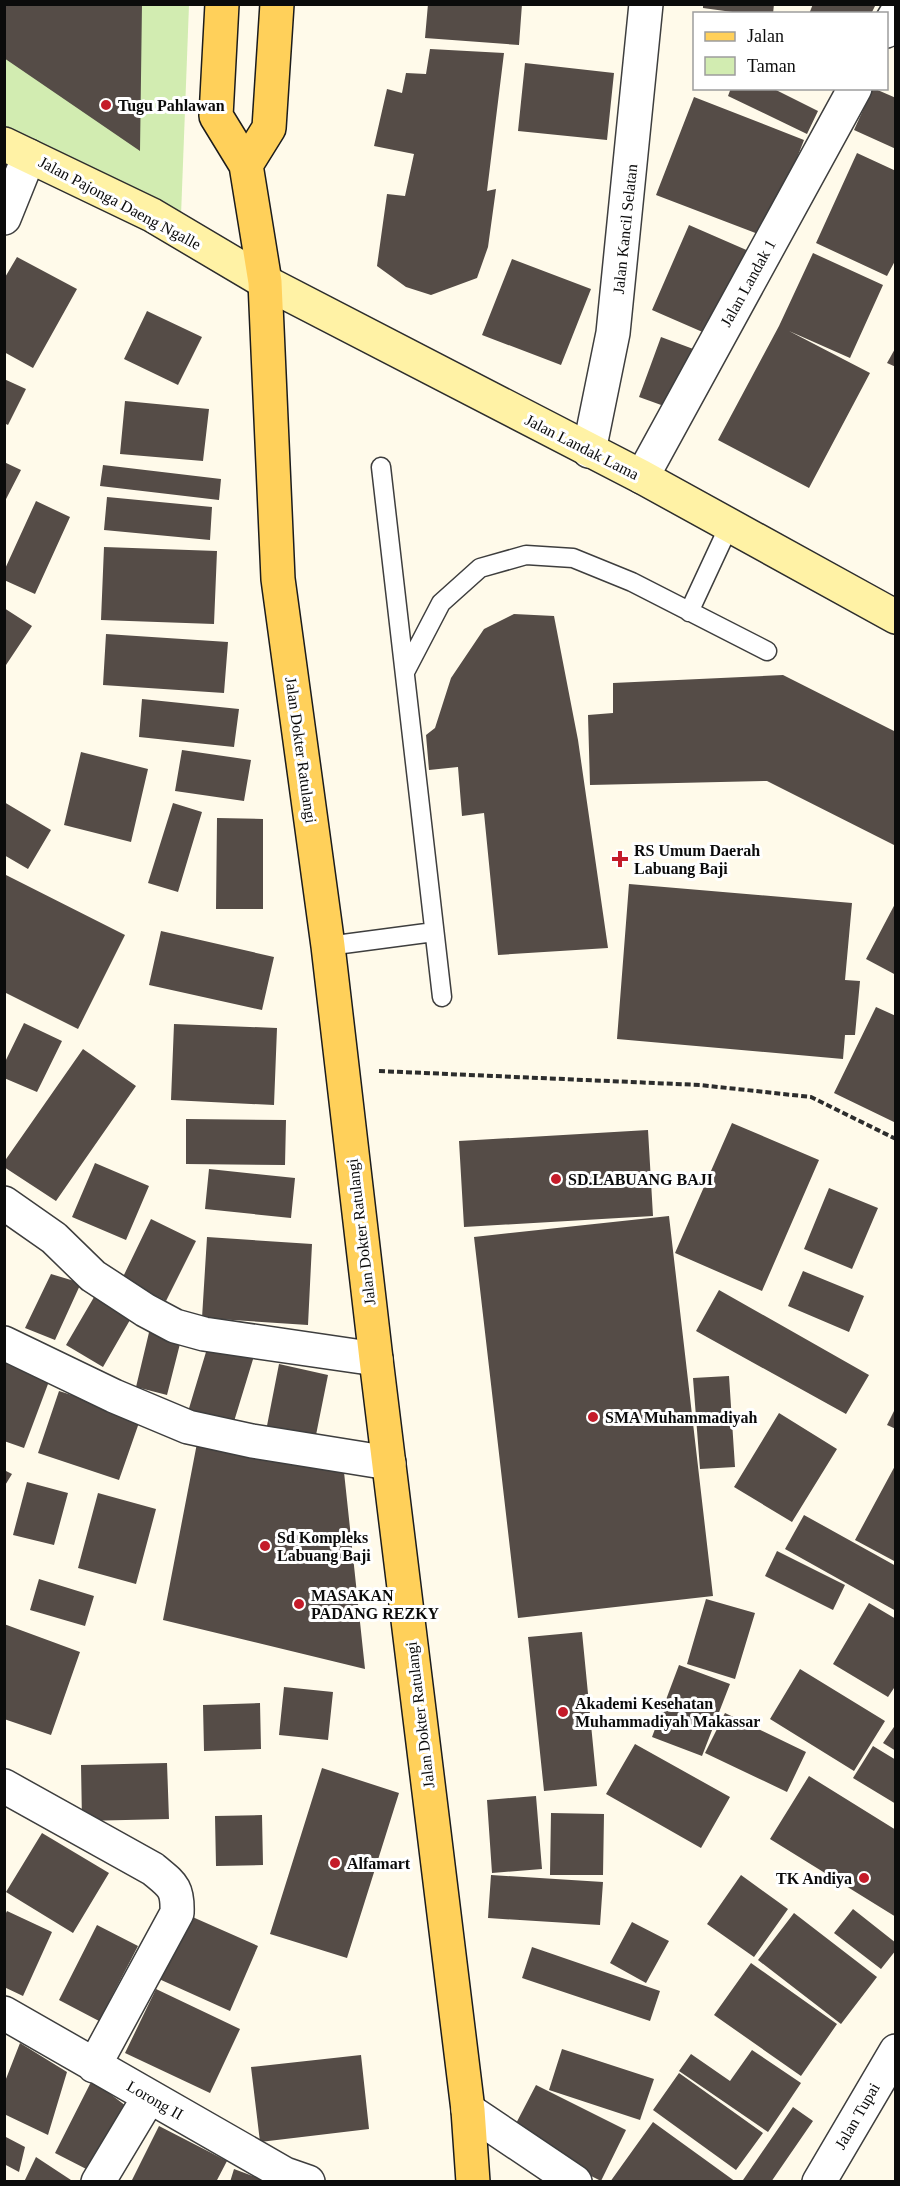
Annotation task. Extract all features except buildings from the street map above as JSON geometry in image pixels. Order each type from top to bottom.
[{"type":"main road","points":[[222,4],[216,116],[246,165],[269,128],[277,4]]},
{"type":"main road","name":"Jalan Pajonga Daeng Ngalle","points":[[17,150],[152,216],[265,282]]},
{"type":"main road","name":"Jalan Dokter Ratulangi","points":[[246,165],[265,282],[278,579],[328,946],[468,2110],[473,2181]]},
{"type":"main road","name":"Jalan Landak Lama","points":[[265,282],[642,477],[896,617]]},
{"type":"street","name":"Jalan Kancil Selatan","points":[[589,451],[613,333],[646,4]]},
{"type":"street","points":[[888,28],[896,14]]},
{"type":"street","name":"Jalan Landak 1","points":[[642,477],[854,90]]},
{"type":"street","points":[[4,218],[17,150]]},
{"type":"street","points":[[4,1203],[54,1238],[93,1276],[145,1310],[175,1326],[204,1334],[376,1359]]},
{"type":"street","points":[[4,1343],[114,1396],[188,1426],[252,1441],[389,1463]]},
{"type":"street","points":[[4,1786],[153,1869],[170,1884],[177,1895],[177,1913],[94,2066]]},
{"type":"street","name":"Lorong II","points":[[4,2013],[285,2174],[308,2181]]},
{"type":"street","name":"Jalan Tupai","points":[[819,2181],[887,2083],[896,2050]]},
{"type":"street","points":[[98,2181],[149,2097]]},
{"type":"street","points":[[468,2110],[575,2181]]},
{"type":"lane","points":[[381,467],[442,997]]},
{"type":"lane","points":[[689,612],[729,526]]},
{"type":"lane","points":[[405,672],[441,603],[480,568],[526,555],[573,558],[632,582],[767,651]]},
{"type":"lane","points":[[328,946],[435,932]]},
{"type":"path","points":[[342,1070],[700,1085],[812,1097],[896,1139]]},
{"type":"green space","points":[[4,5],[189,5],[180,242],[5,131]]},
{"type":"place","name":"Tugu Pahlawan","points":[[106,105]]},
{"type":"place","name":"RS Umum Daerah Labuang Baji","points":[[620,859]]},
{"type":"place","name":"SD.LABUANG BAJI","points":[[556,1179]]},
{"type":"place","name":"SMA Muhammadiyah","points":[[593,1417]]},
{"type":"place","name":"Sd Kompleks Labuang Baji","points":[[265,1546]]},
{"type":"place","name":"MASAKAN PADANG REZKY","points":[[299,1604]]},
{"type":"place","name":"Akademi Kesehatan Muhammadiyah Makassar","points":[[563,1712]]},
{"type":"place","name":"Alfamart","points":[[335,1863]]},
{"type":"place","name":"TK Andiya","points":[[864,1878]]}]
